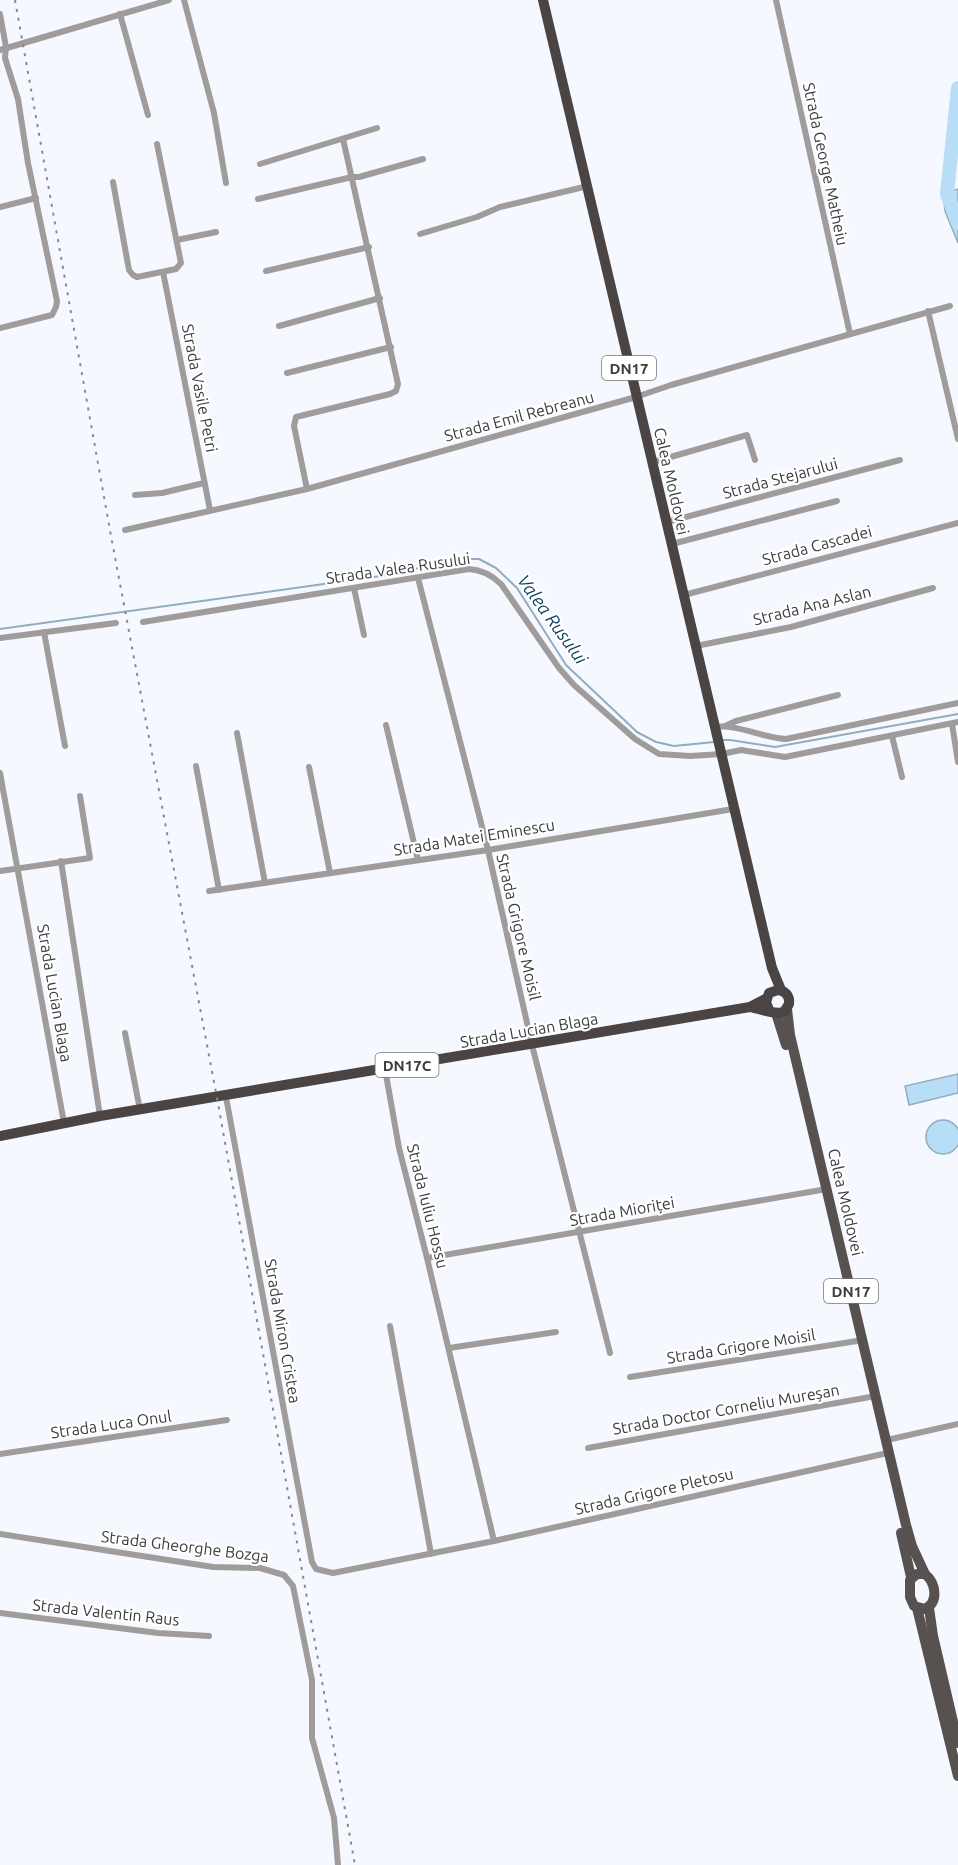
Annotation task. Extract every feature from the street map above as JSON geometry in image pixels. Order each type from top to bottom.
[{"type":"highway","name":"Calea Moldovei","points":[[543,0],[696,646],[719,729],[721,751],[733,809],[772,969],[781,990]]},
{"type":"highway","name":"Calea Moldovei","points":[[768,996],[772,969]]},
{"type":"highway","points":[[768,996],[781,990]]},
{"type":"highway","name":"DN17","points":[[781,990],[788,996],[787,1009]]},
{"type":"highway","name":"Strada Lucian Blaga","points":[[0,1136],[100,1116],[226,1097],[750,1007],[768,996]]},
{"type":"highway","name":"DN17","points":[[768,996],[766,1002],[773,1012]]},
{"type":"highway","name":"Strada Lucian Blaga","points":[[750,1007],[773,1012]]},
{"type":"highway","points":[[773,1012],[784,1012],[787,1009]]},
{"type":"main road","name":"Calea Moldovei","points":[[787,1009],[790,1035],[912,1546],[925,1574]]},
{"type":"main road","name":"Calea Moldovei","points":[[773,1012],[784,1037],[911,1577]]},
{"type":"main road","points":[[958,1743],[933,1636],[929,1608],[935,1594],[933,1584],[925,1574],[917,1574],[911,1577],[909,1583],[910,1597],[917,1608],[958,1776]]},
{"type":"main road","points":[[917,1608],[925,1610],[929,1608]]},
{"type":"street","points":[[3,48],[169,0]]},
{"type":"street","points":[[184,0],[214,113],[225,183]]},
{"type":"street","name":"Strada George Matheiu","points":[[776,0],[850,334]]},
{"type":"street","points":[[0,14],[3,48],[18,99],[56,307],[52,315],[46,318],[0,328]]},
{"type":"street","points":[[120,14],[148,116]]},
{"type":"street","points":[[260,164],[377,128]]},
{"type":"street","points":[[307,489],[297,448],[294,421],[299,416],[390,394],[396,391],[398,384],[343,139]]},
{"type":"street","points":[[113,182],[129,270],[137,277],[180,266],[158,144]]},
{"type":"street","points":[[258,199],[359,177],[423,159]]},
{"type":"street","points":[[420,234],[477,217],[500,207],[588,186]]},
{"type":"street","points":[[0,207],[36,198]]},
{"type":"street","points":[[177,240],[216,232]]},
{"type":"street","points":[[266,271],[369,247]]},
{"type":"street","name":"Strada Vasile Petri","points":[[163,272],[210,510]]},
{"type":"street","points":[[279,326],[380,298]]},
{"type":"street","name":"Strada Emil Rebreanu","points":[[125,530],[307,489],[951,306]]},
{"type":"street","points":[[928,311],[958,439]]},
{"type":"street","points":[[287,373],[391,347]]},
{"type":"street","points":[[653,462],[747,435],[755,460]]},
{"type":"street","name":"Strada Stejarului","points":[[667,522],[900,460]]},
{"type":"street","points":[[135,495],[204,483]]},
{"type":"street","points":[[672,544],[837,501]]},
{"type":"street","name":"Strada Cascadei","points":[[684,595],[958,523]]},
{"type":"street","name":"Strada Valea Rusului","points":[[143,622],[469,569],[479,570],[495,578],[501,584],[559,668],[596,706],[635,738],[659,754],[690,756],[741,750],[785,757],[955,723]]},
{"type":"street","name":"Strada Grigore Moisil","points":[[418,578],[488,850],[532,1045],[610,1353]]},
{"type":"street","points":[[354,588],[364,635]]},
{"type":"street","name":"Strada Ana Aslan","points":[[696,646],[791,627],[933,588]]},
{"type":"street","points":[[0,638],[116,623]]},
{"type":"street","points":[[44,632],[65,746]]},
{"type":"street","points":[[719,729],[735,721],[838,695]]},
{"type":"street","points":[[719,729],[786,739],[958,703]]},
{"type":"street","points":[[955,723],[958,762]]},
{"type":"street","points":[[386,725],[418,860]]},
{"type":"street","points":[[237,733],[265,883]]},
{"type":"street","points":[[892,736],[902,777]]},
{"type":"street","points":[[196,766],[219,890]]},
{"type":"street","points":[[309,767],[330,873]]},
{"type":"street","name":"Strada Lucian Blaga","points":[[0,773],[64,1123]]},
{"type":"street","points":[[0,872],[90,858],[80,796]]},
{"type":"street","name":"Strada Matei Eminescu","points":[[209,891],[488,850],[733,809]]},
{"type":"street","name":"Strada Lucian Blaga","points":[[61,861],[100,1116]]},
{"type":"street","points":[[125,1033],[140,1110]]},
{"type":"street","name":"Strada Iuliu Hossu","points":[[385,1069],[399,1148],[428,1258],[494,1541]]},
{"type":"street","name":"Strada Miron Cristea","points":[[226,1097],[312,1562],[316,1569]]},
{"type":"street","name":"Strada Mioriței","points":[[428,1258],[821,1190]]},
{"type":"street","points":[[390,1326],[431,1554]]},
{"type":"street","points":[[449,1348],[556,1332]]},
{"type":"street","name":"Strada Grigore Moisil","points":[[630,1377],[857,1341]]},
{"type":"street","name":"Strada Doctor Corneliu Mureșan","points":[[588,1448],[870,1397]]},
{"type":"street","points":[[887,1440],[958,1424],[957,1416]]},
{"type":"street","name":"Strada Luca Onul","points":[[0,1454],[227,1420]]},
{"type":"street","name":"Strada Grigore Pletosu","points":[[316,1569],[333,1573],[431,1554],[883,1454]]},
{"type":"street","name":"Strada Gheorghe Bozga","points":[[0,1534],[213,1567],[260,1568],[277,1572],[288,1579],[293,1586],[312,1680],[312,1738],[334,1818],[338,1865]]},
{"type":"street","name":"Strada Valentin Raus","points":[[0,1613],[158,1633],[210,1636]]},
{"type":"water","points":[[958,189],[958,243],[945,211],[943,193]]},
{"type":"water","points":[[958,1074],[958,1093],[909,1105],[905,1086]]},
{"type":"water","points":[[943,1120],[955,1125],[960,1137],[955,1149],[943,1154],[931,1149],[926,1137],[931,1125]]},
{"type":"waterway","points":[[958,88],[947,194],[958,223]]},
{"type":"waterway","name":"Valea Rusului","points":[[0,629],[381,576],[463,559],[479,559],[496,568],[517,588],[566,665],[637,732],[656,742],[674,746],[714,742]]},
{"type":"waterway","name":"Valea Rusului","points":[[722,740],[775,747],[958,714]]},
{"type":"railway","points":[[15,0],[355,1865]]}]
